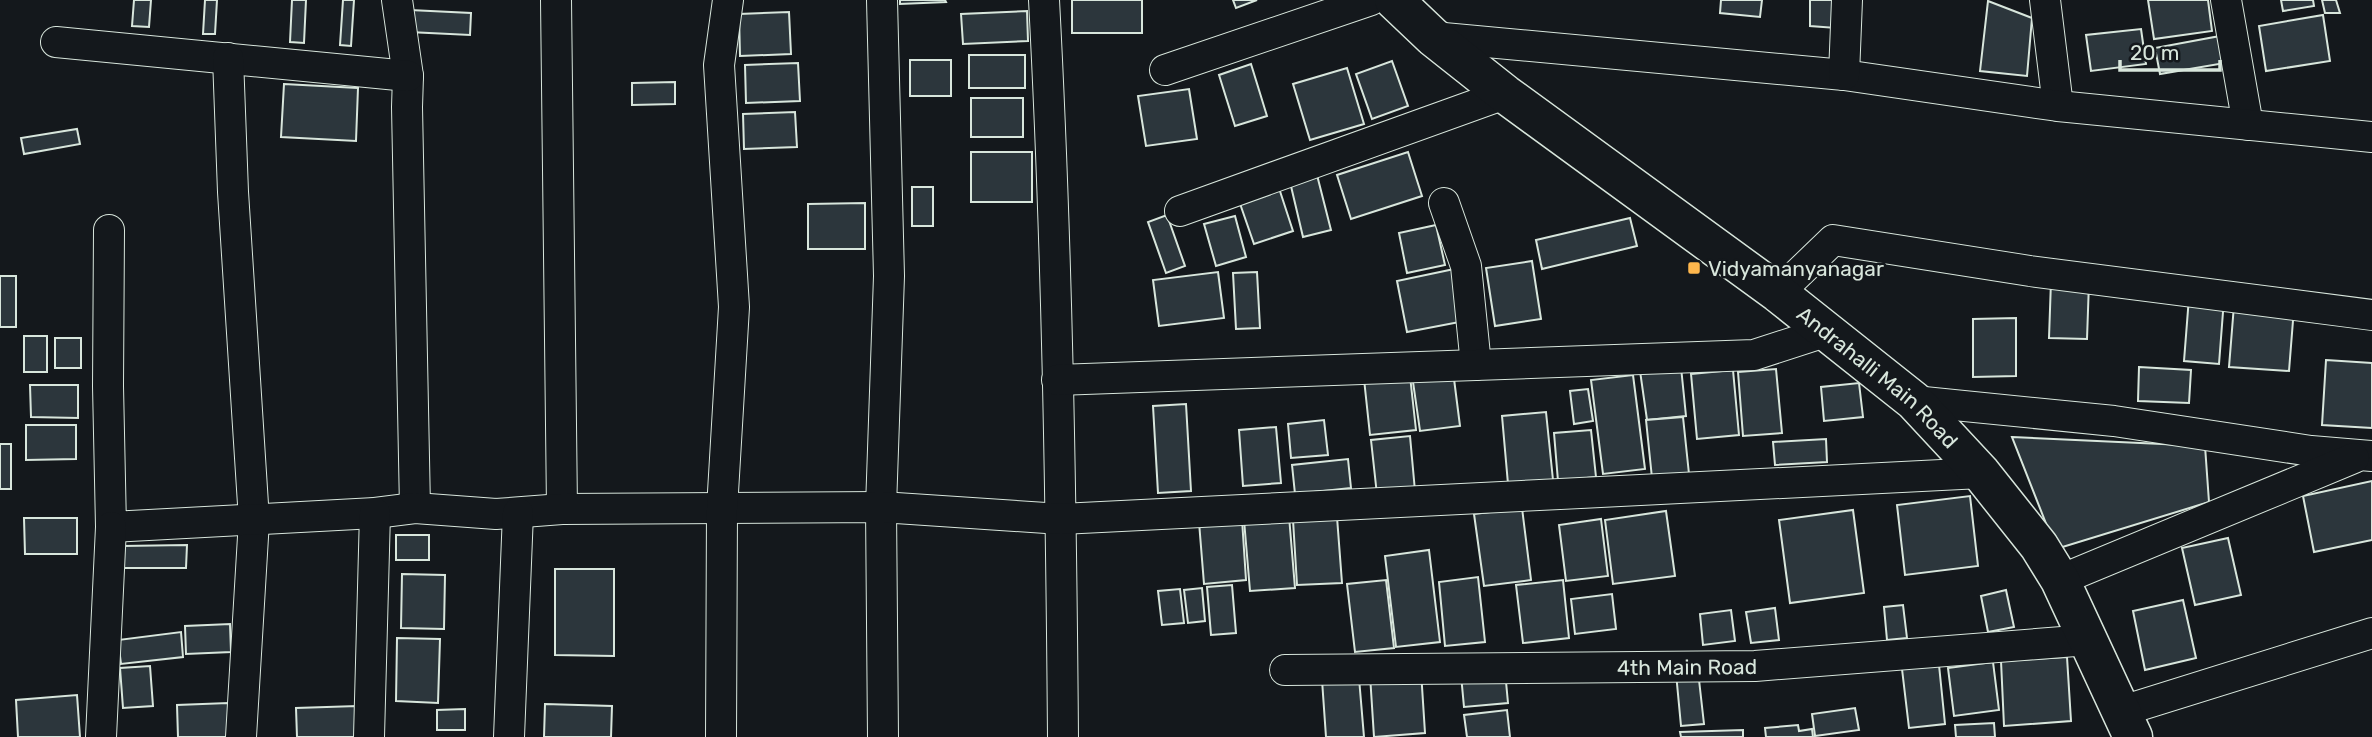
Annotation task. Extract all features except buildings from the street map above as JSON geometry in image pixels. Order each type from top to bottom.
[{"type":"main road","name":"Andrahalli Main Road","points":[[1394,0],[1433,37],[1505,94],[1778,293],[1914,401],[1981,473],[2039,546],[2060,580],[2127,724]]},
{"type":"street","points":[[397,0],[408,76],[415,508]]},
{"type":"street","points":[[556,0],[562,509]]},
{"type":"street","points":[[721,737],[722,509],[734,307],[719,65],[728,0]]},
{"type":"street","points":[[882,0],[889,276],[881,507],[883,737]]},
{"type":"street","points":[[1044,0],[1055,251],[1063,737]]},
{"type":"street","points":[[1165,70],[1371,0]]},
{"type":"street","points":[[1844,75],[1847,0]]},
{"type":"street","points":[[2045,0],[2058,106]]},
{"type":"street","points":[[2226,0],[2248,125]]},
{"type":"street","points":[[1433,37],[1844,75],[2058,106],[2372,137]]},
{"type":"street","points":[[57,42],[408,76]]},
{"type":"street","points":[[228,58],[233,192],[254,520],[241,737]]},
{"type":"street","points":[[1180,211],[1505,94]]},
{"type":"street","points":[[1444,203],[1466,265],[1476,365]]},
{"type":"street","points":[[101,737],[111,527],[109,230]]},
{"type":"street","points":[[1778,293],[1833,240],[2030,271],[2372,315]]},
{"type":"street","points":[[1057,380],[1754,355],[1828,331]]},
{"type":"street","points":[[1914,401],[2114,421],[2311,451],[2366,455]]},
{"type":"street","points":[[2060,580],[2366,455]]},
{"type":"street","points":[[111,527],[375,513],[415,508],[496,514],[562,509],[881,507],[1061,519],[1981,473]]},
{"type":"street","points":[[369,737],[375,513]]},
{"type":"street","points":[[509,737],[518,513]]},
{"type":"street","points":[[2127,724],[2372,632]]},
{"type":"street","name":"4th Main Road","points":[[1285,670],[1755,666],[2088,640]]},
{"type":"place","name":"Vidyamanyanagar","points":[[1694,268]]}]
